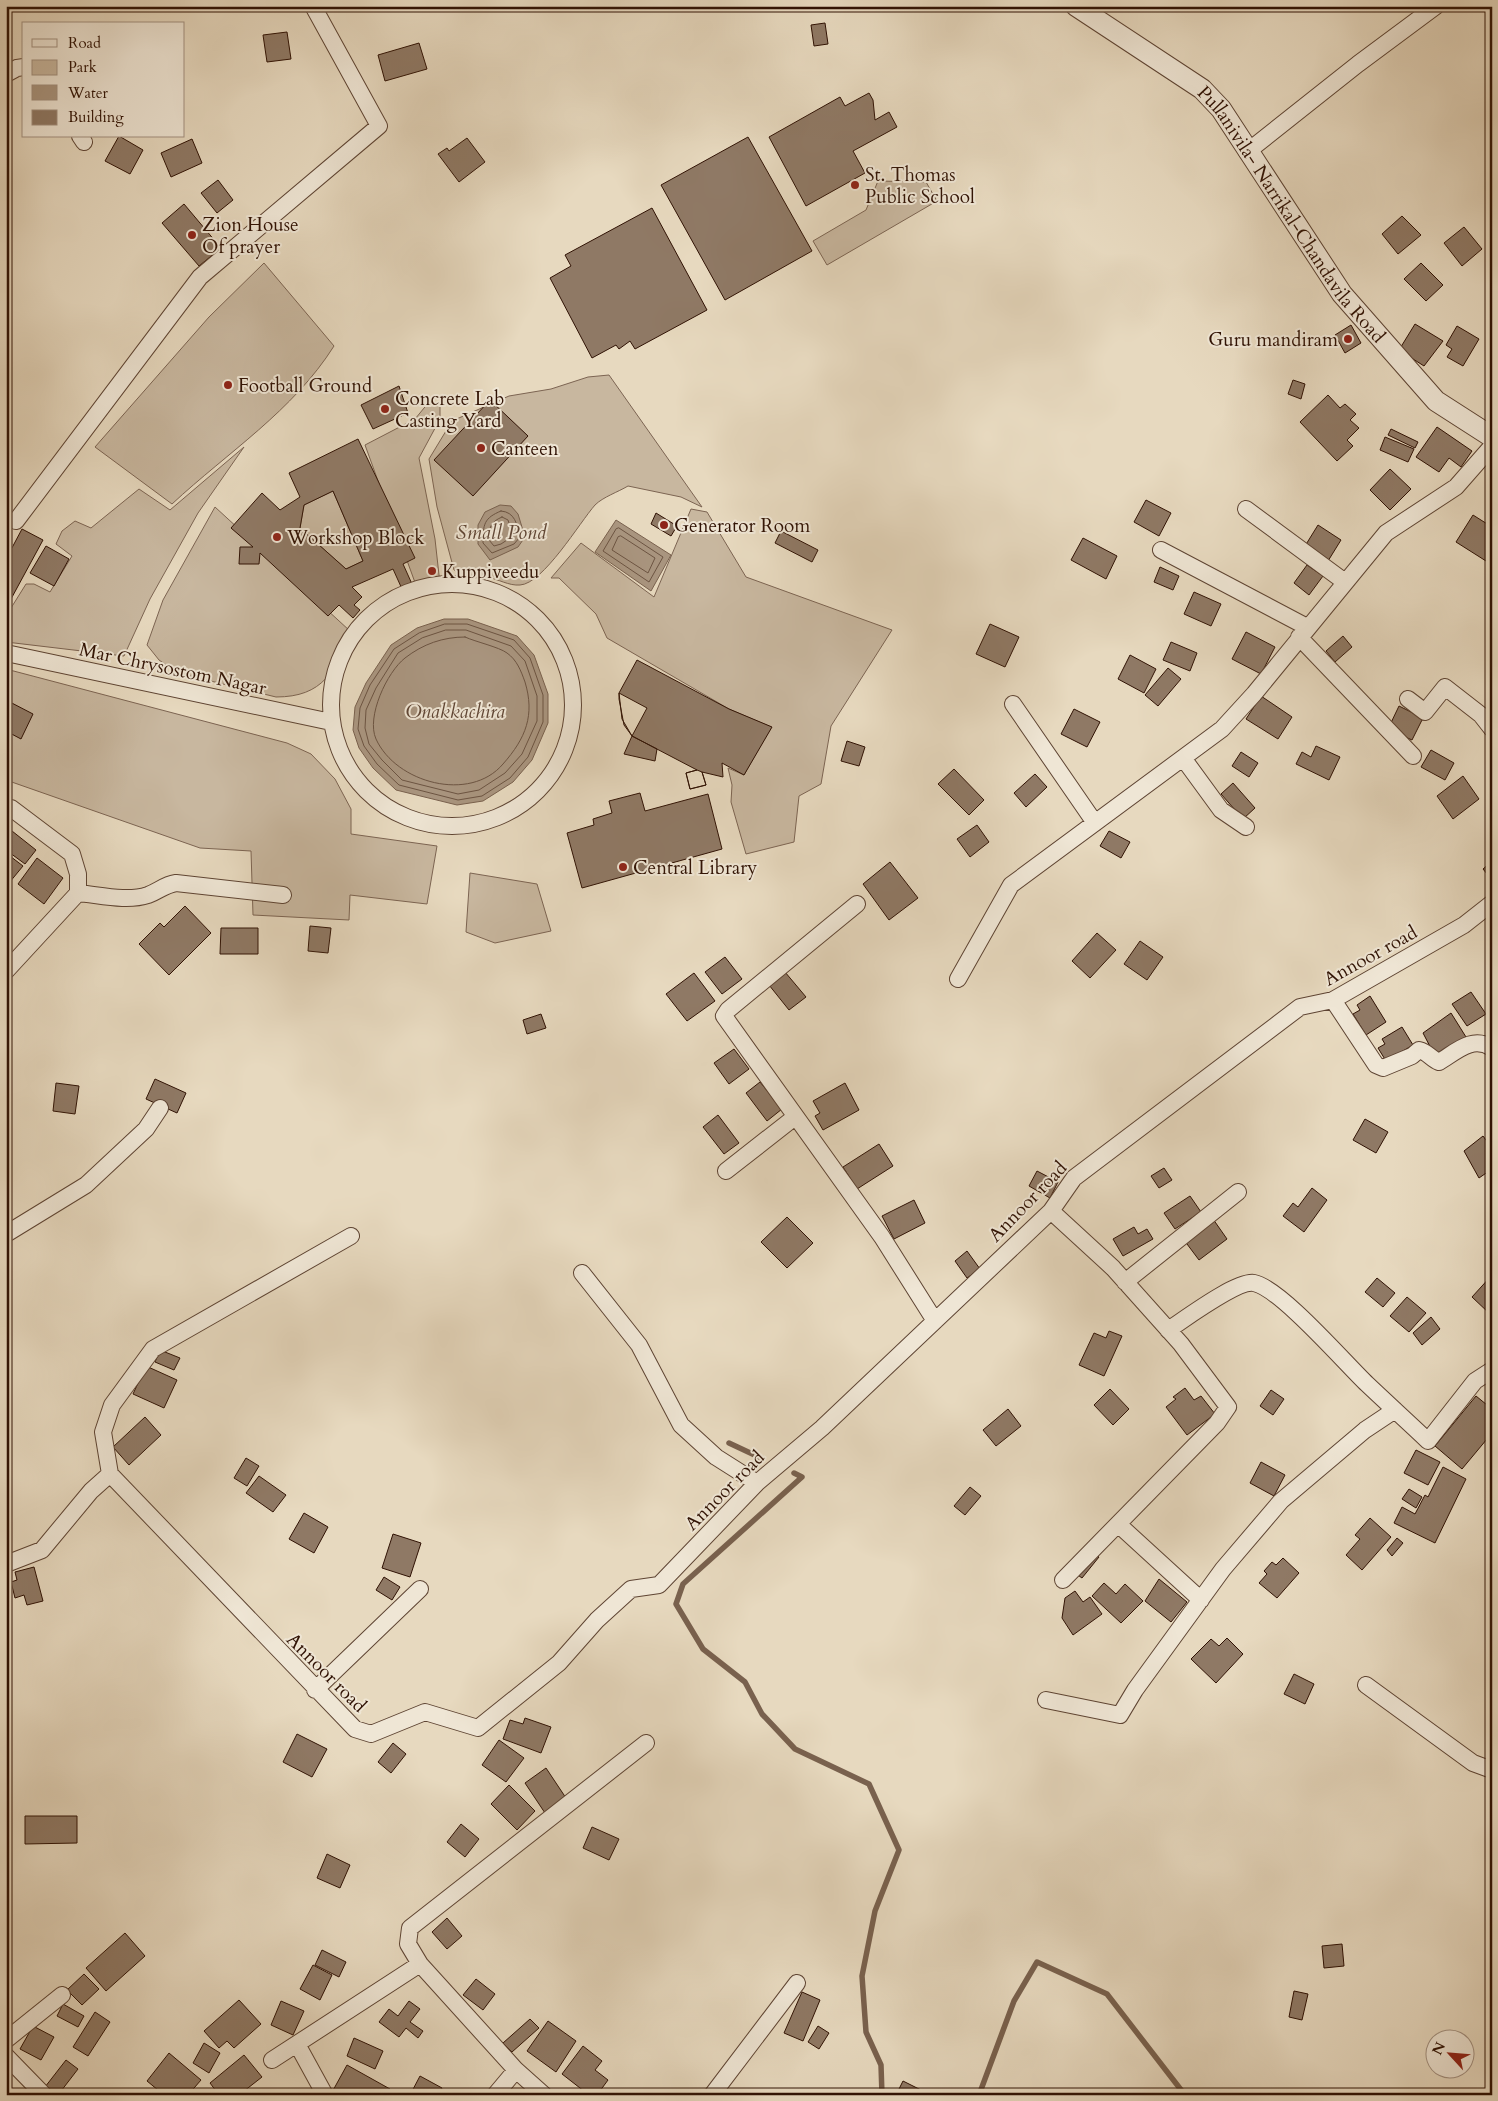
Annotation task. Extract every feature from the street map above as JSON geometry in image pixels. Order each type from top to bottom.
[{"type":"street","points":[[16,521],[200,277],[380,126],[313,6]]},
{"type":"street","name":"Pullanivila- Narrikal-Chandavila Road","points":[[1076,6],[1202,89],[1221,109],[1247,152],[1342,294],[1436,401],[1492,437]]},
{"type":"street","points":[[1247,152],[1358,64],[1436,6]]},
{"type":"street","points":[[6,74],[22,67]]},
{"type":"street","points":[[958,979],[1011,885],[1222,729],[1254,694],[1302,632],[1386,533],[1456,487],[1492,446]]},
{"type":"street","points":[[1246,509],[1345,582]]},
{"type":"street","points":[[1161,550],[1302,632],[1413,756]]},
{"type":"street","points":[[440,584],[476,586],[510,598],[538,620],[559,648],[571,682],[572,718],[563,753],[544,784],[517,807],[484,822],[450,827],[416,822],[385,807],[359,784],[341,755],[331,722],[332,689],[340,658],[357,630],[380,607],[409,591],[440,584]]},
{"type":"street","name":"Mar Chrysostom Nagar","points":[[6,653],[331,722]]},
{"type":"street","points":[[1408,699],[1425,712],[1445,687],[1481,715],[1492,729]]},
{"type":"street","points":[[1013,704],[1095,823]]},
{"type":"street","points":[[1183,758],[1221,810],[1246,827]]},
{"type":"street","points":[[6,807],[11,808],[72,854],[78,874],[78,893],[6,971]]},
{"type":"street","points":[[78,893],[134,898],[150,894],[163,885],[176,883],[283,895]]},
{"type":"street","name":"Annoor road","points":[[110,1474],[315,1690],[355,1729],[371,1734],[425,1712],[478,1728],[559,1663],[597,1620],[630,1589],[659,1585],[757,1483],[822,1428],[1051,1211],[1074,1178],[1300,1007],[1334,1000],[1464,925],[1492,903]]},
{"type":"street","points":[[857,904],[728,1010],[724,1016],[882,1238],[935,1321]]},
{"type":"street","points":[[1334,1000],[1376,1065],[1383,1068],[1412,1056],[1419,1050],[1426,1052],[1439,1062],[1467,1044],[1479,1042],[1492,1048]]},
{"type":"street","points":[[6,1234],[86,1185],[146,1129],[160,1108]]},
{"type":"street","points":[[726,1171],[795,1117]]},
{"type":"street","points":[[1125,1282],[1238,1192]]},
{"type":"street","points":[[1051,1211],[1125,1282],[1168,1330],[1228,1407],[1217,1423],[1063,1580]]},
{"type":"street","points":[[6,1564],[42,1550],[91,1491],[110,1474],[103,1432],[112,1405],[153,1349],[351,1236]]},
{"type":"street","points":[[582,1273],[638,1345],[681,1426],[716,1457],[757,1483]]},
{"type":"street","points":[[1168,1330],[1239,1285],[1254,1283],[1270,1292],[1307,1322],[1428,1441],[1475,1381],[1492,1370]]},
{"type":"street","points":[[1046,1700],[1120,1714],[1134,1690],[1223,1569],[1281,1501],[1364,1430],[1395,1410]]},
{"type":"street","points":[[1118,1524],[1201,1600]]},
{"type":"street","points":[[315,1690],[420,1589]]},
{"type":"street","points":[[1366,1685],[1473,1763],[1492,1770]]},
{"type":"street","points":[[544,2095],[516,2070],[420,1964],[408,1944],[410,1928],[646,1743]]},
{"type":"street","points":[[272,2060],[420,1964]]},
{"type":"street","points":[[712,2095],[798,1983]]},
{"type":"street","points":[[6,2040],[62,1996]]},
{"type":"street","points":[[297,2044],[325,2095]]},
{"type":"street","points":[[6,2056],[44,2095]]},
{"type":"street","points":[[495,2095],[516,2070]]},
{"type":"green space","points":[[878,181],[926,182],[937,201],[827,265],[813,241],[866,210]]},
{"type":"green space","name":"Football Ground","points":[[264,263],[334,346],[318,369],[279,411],[172,504],[95,447],[209,317]]},
{"type":"green space","points":[[609,375],[702,507],[681,497],[628,486],[598,502],[550,564],[529,582],[520,585],[512,584],[454,570],[437,507],[429,459],[452,421],[509,396],[551,389],[588,377]]},
{"type":"green space","points":[[429,402],[440,403],[440,419],[419,458],[435,539],[440,584],[417,588],[365,445],[415,419]]},
{"type":"green space","points":[[244,447],[198,513],[150,599],[124,656],[6,642],[6,616],[26,584],[34,584],[50,592],[72,556],[56,544],[62,531],[75,521],[91,528],[139,489],[170,510]]},
{"type":"green space","points":[[333,491],[363,561],[346,569],[300,528],[304,505]]},
{"type":"green space","points":[[215,507],[350,631],[333,669],[316,687],[292,696],[276,697],[178,673],[159,660],[147,645],[163,600]]},
{"type":"green space","points":[[691,509],[707,512],[746,577],[892,630],[831,726],[821,784],[799,796],[794,842],[746,854],[731,802],[732,785],[728,768],[744,775],[771,727],[729,709],[607,638],[596,614],[559,578],[551,578],[581,543],[654,597]]},
{"type":"green space","points":[[6,669],[287,743],[311,754],[335,779],[351,809],[351,834],[437,846],[427,904],[350,895],[349,920],[253,915],[251,851],[200,848],[6,780]]},
{"type":"green space","points":[[470,873],[537,884],[551,931],[495,943],[466,932]]},
{"type":"water","name":"Small Pond","points":[[500,505],[511,506],[518,514],[525,537],[518,547],[490,560],[478,544],[478,525],[485,512]]},
{"type":"water","points":[[616,520],[671,555],[651,591],[595,552]]},
{"type":"water","name":"Onakkachira","points":[[444,619],[468,619],[517,636],[534,655],[548,694],[548,723],[532,760],[513,782],[483,801],[457,805],[396,790],[373,768],[359,748],[353,730],[355,707],[366,683],[391,645],[417,628]]},
{"type":"building","points":[[825,23],[828,44],[814,46],[811,25]]},
{"type":"building","points":[[287,32],[291,59],[267,62],[263,35]]},
{"type":"building","points":[[419,43],[427,69],[385,81],[378,55]]},
{"type":"building","points":[[869,93],[873,100],[875,120],[889,112],[897,127],[853,151],[865,173],[806,206],[769,137],[840,97],[845,106]]},
{"type":"building","points":[[748,137],[812,251],[725,300],[661,185]]},
{"type":"building","points":[[118,138],[122,138],[143,150],[130,174],[105,161]]},
{"type":"building","points":[[467,138],[485,162],[459,182],[438,154],[447,148],[449,151]]},
{"type":"building","points":[[192,139],[202,163],[171,177],[161,153]]},
{"type":"building","points":[[218,180],[233,200],[217,213],[201,193]]},
{"type":"building","name":"Zion House Of prayer","points":[[184,204],[221,248],[199,266],[162,223]]},
{"type":"building","points":[[652,208],[707,310],[635,349],[630,341],[619,349],[616,345],[592,358],[550,278],[571,266],[565,255]]},
{"type":"building","points":[[1402,216],[1421,235],[1398,254],[1382,234]]},
{"type":"building","points":[[1464,227],[1482,249],[1462,266],[1444,243]]},
{"type":"building","points":[[1421,263],[1443,285],[1426,301],[1404,279]]},
{"type":"building","points":[[1415,324],[1443,341],[1424,366],[1399,350]]},
{"type":"building","name":"Guru mandiram","points":[[1351,325],[1361,343],[1345,353],[1335,335]]},
{"type":"building","points":[[1457,326],[1479,339],[1463,366],[1447,357],[1452,349],[1446,345]]},
{"type":"building","points":[[1293,380],[1305,384],[1301,399],[1288,394]]},
{"type":"building","name":"Concrete Lab Casting Yard","points":[[399,386],[408,413],[373,429],[361,405]]},
{"type":"building","points":[[1328,395],[1340,408],[1345,404],[1356,414],[1350,420],[1359,428],[1347,440],[1353,446],[1337,461],[1300,422]]},
{"type":"building","name":"Canteen","points":[[490,400],[528,436],[473,496],[434,460]]},
{"type":"building","points":[[1437,427],[1472,451],[1461,467],[1449,458],[1439,472],[1416,457]]},
{"type":"building","points":[[1391,429],[1418,442],[1415,448],[1388,435]]},
{"type":"building","points":[[1385,437],[1414,449],[1408,462],[1380,450]]},
{"type":"building","name":"Workshop Block","points":[[358,439],[415,558],[403,564],[412,584],[402,589],[393,569],[352,587],[362,597],[354,605],[360,610],[353,618],[339,605],[328,616],[260,553],[259,564],[239,564],[240,547],[253,547],[231,528],[262,493],[280,510],[300,497],[289,473]],"holes":[[[333,491],[363,561],[346,569],[300,528],[304,505]]]},
{"type":"building","points":[[1390,469],[1411,489],[1390,510],[1370,490]]},
{"type":"building","points":[[1146,500],[1171,513],[1159,536],[1134,522]]},
{"type":"building","name":"Generator Room","points":[[656,513],[677,526],[671,536],[651,524]]},
{"type":"building","points":[[1473,515],[1492,527],[1492,552],[1486,561],[1456,542]]},
{"type":"building","points":[[1318,525],[1341,540],[1328,561],[1305,546]]},
{"type":"building","points":[[22,529],[43,540],[11,599],[6,597],[6,559]]},
{"type":"building","points":[[781,531],[818,550],[812,562],[775,543]]},
{"type":"building","points":[[1083,538],[1117,556],[1106,579],[1071,560]]},
{"type":"building","points":[[46,546],[69,559],[54,586],[30,573]]},
{"type":"building","points":[[1307,565],[1323,576],[1309,595],[1294,583]]},
{"type":"building","points":[[1160,567],[1179,576],[1173,590],[1154,582]]},
{"type":"building","points":[[1194,592],[1221,604],[1211,626],[1184,614]]},
{"type":"building","points":[[990,624],[1019,637],[1005,667],[976,654]]},
{"type":"building","points":[[1246,632],[1275,647],[1261,674],[1232,659]]},
{"type":"building","points":[[1343,636],[1352,647],[1335,662],[1326,651]]},
{"type":"building","points":[[1171,642],[1197,653],[1190,671],[1163,660]]},
{"type":"building","points":[[1130,655],[1156,669],[1144,693],[1118,679]]},
{"type":"building","points":[[637,660],[729,709],[772,727],[744,775],[722,763],[723,777],[702,772],[706,785],[690,789],[686,773],[697,770],[632,736],[624,725],[619,693]]},
{"type":"building","points":[[1168,668],[1181,679],[1158,706],[1145,695]]},
{"type":"building","points":[[619,693],[647,708],[632,736],[622,719]]},
{"type":"building","points":[[1261,696],[1292,717],[1278,739],[1246,719]]},
{"type":"building","points":[[6,700],[33,714],[21,739],[6,731]]},
{"type":"building","points":[[1399,706],[1423,718],[1412,740],[1388,729]]},
{"type":"building","points":[[1074,709],[1100,722],[1087,747],[1061,734]]},
{"type":"building","points":[[632,736],[657,749],[655,761],[624,754]]},
{"type":"building","points":[[847,741],[865,747],[859,766],[841,761]]},
{"type":"building","points":[[1316,746],[1340,757],[1329,780],[1296,764],[1302,752],[1311,757]]},
{"type":"building","points":[[1431,750],[1454,763],[1445,780],[1421,767]]},
{"type":"building","points":[[1241,752],[1258,763],[1249,777],[1232,766]]},
{"type":"building","points":[[954,769],[984,800],[969,815],[938,784]]},
{"type":"building","points":[[697,770],[702,772],[706,785],[690,789],[686,773]]},
{"type":"building","points":[[1035,774],[1047,787],[1026,807],[1014,793]]},
{"type":"building","points":[[1463,776],[1479,799],[1453,819],[1437,796]]},
{"type":"building","points":[[1233,783],[1255,808],[1243,819],[1221,794]]},
{"type":"building","points":[[640,793],[645,811],[708,794],[722,849],[582,888],[567,833],[594,825],[593,819],[612,813],[609,801]]},
{"type":"building","points":[[977,825],[989,842],[970,857],[957,839]]},
{"type":"building","points":[[12,831],[36,850],[25,864],[6,850],[6,838]]},
{"type":"building","points":[[1109,831],[1130,842],[1121,858],[1100,846]]},
{"type":"building","points":[[6,853],[23,866],[9,883],[6,881]]},
{"type":"building","points":[[37,858],[63,878],[44,904],[18,884]]},
{"type":"building","points":[[1492,861],[1492,880],[1483,869]]},
{"type":"building","points":[[890,862],[918,898],[889,920],[863,884]]},
{"type":"building","points":[[185,906],[211,933],[169,975],[139,944],[160,923],[164,927]]},
{"type":"building","points":[[310,926],[331,928],[328,953],[308,951]]},
{"type":"building","points":[[221,928],[258,928],[258,954],[220,954]]},
{"type":"building","points":[[1097,933],[1116,950],[1090,978],[1072,961]]},
{"type":"building","points":[[1140,941],[1163,957],[1147,980],[1124,964]]},
{"type":"building","points":[[725,957],[742,979],[722,994],[705,972]]},
{"type":"building","points":[[785,972],[806,997],[789,1010],[769,985]]},
{"type":"building","points":[[694,973],[715,1001],[687,1021],[666,994]]},
{"type":"building","points":[[1471,992],[1486,1014],[1467,1026],[1452,1004]]},
{"type":"building","points":[[1370,996],[1386,1022],[1366,1035],[1353,1014],[1360,1010],[1357,1005]]},
{"type":"building","points":[[1451,1013],[1466,1037],[1436,1058],[1423,1033]]},
{"type":"building","points":[[541,1014],[546,1028],[527,1034],[523,1020]]},
{"type":"building","points":[[1402,1027],[1413,1045],[1386,1061],[1378,1048],[1385,1044],[1382,1039]]},
{"type":"building","points":[[734,1049],[749,1069],[729,1084],[714,1063]]},
{"type":"building","points":[[155,1079],[186,1093],[177,1113],[146,1099]]},
{"type":"building","points":[[760,1082],[782,1109],[767,1121],[746,1093]]},
{"type":"building","points":[[56,1083],[79,1086],[75,1114],[53,1111]]},
{"type":"building","points":[[845,1083],[859,1110],[823,1130],[815,1116],[820,1113],[813,1101]]},
{"type":"building","points":[[718,1115],[739,1143],[724,1154],[703,1127]]},
{"type":"building","points":[[1365,1119],[1388,1132],[1376,1153],[1353,1140]]},
{"type":"building","points":[[1483,1136],[1492,1148],[1492,1169],[1479,1178],[1464,1151]]},
{"type":"building","points":[[879,1144],[893,1166],[857,1189],[843,1167]]},
{"type":"building","points":[[1164,1168],[1172,1180],[1159,1188],[1151,1176]]},
{"type":"building","points":[[1037,1171],[1058,1182],[1050,1198],[1029,1186]]},
{"type":"building","points":[[1312,1188],[1327,1200],[1304,1232],[1283,1216],[1293,1203],[1298,1207]]},
{"type":"building","points":[[1190,1196],[1201,1212],[1175,1229],[1164,1213]]},
{"type":"building","points":[[914,1200],[925,1223],[894,1239],[882,1216]]},
{"type":"building","points":[[787,1217],[813,1243],[787,1268],[761,1242]]},
{"type":"building","points":[[1213,1219],[1227,1239],[1199,1260],[1184,1240]]},
{"type":"building","points":[[1134,1227],[1138,1234],[1147,1229],[1153,1239],[1123,1256],[1113,1239]]},
{"type":"building","points":[[967,1251],[980,1269],[967,1278],[955,1261]]},
{"type":"building","points":[[1492,1275],[1492,1311],[1490,1314],[1472,1297]]},
{"type":"building","points":[[1377,1278],[1395,1293],[1383,1307],[1365,1292]]},
{"type":"building","points":[[1407,1297],[1426,1313],[1409,1332],[1390,1316]]},
{"type":"building","points":[[1431,1317],[1440,1329],[1422,1345],[1413,1333]]},
{"type":"building","points":[[1109,1331],[1122,1336],[1104,1376],[1079,1365],[1094,1333],[1106,1338]]},
{"type":"building","points":[[160,1350],[180,1358],[174,1370],[155,1362]]},
{"type":"building","points":[[146,1366],[177,1380],[164,1408],[133,1394]]},
{"type":"building","points":[[1185,1388],[1194,1400],[1201,1396],[1215,1414],[1187,1435],[1166,1407],[1176,1399],[1173,1397]]},
{"type":"building","points":[[1110,1389],[1129,1409],[1113,1425],[1094,1405]]},
{"type":"building","points":[[1271,1390],[1284,1399],[1273,1415],[1260,1406]]},
{"type":"building","points":[[1476,1396],[1492,1409],[1492,1433],[1462,1469],[1435,1446]]},
{"type":"building","points":[[1008,1409],[1021,1426],[996,1446],[983,1430]]},
{"type":"building","points":[[145,1417],[161,1435],[129,1465],[113,1447]]},
{"type":"building","points":[[1416,1450],[1440,1462],[1428,1485],[1404,1473]]},
{"type":"building","points":[[246,1458],[259,1466],[247,1486],[234,1478]]},
{"type":"building","points":[[1261,1462],[1285,1475],[1274,1496],[1250,1483]]},
{"type":"building","points":[[1443,1467],[1466,1479],[1435,1543],[1394,1523],[1402,1507],[1415,1514],[1425,1495],[1428,1497]]},
{"type":"building","points":[[259,1476],[286,1495],[273,1512],[246,1493]]},
{"type":"building","points":[[970,1487],[981,1496],[965,1515],[954,1506]]},
{"type":"building","points":[[1409,1489],[1422,1497],[1416,1508],[1402,1499]]},
{"type":"building","points":[[304,1513],[328,1527],[314,1553],[289,1539]]},
{"type":"building","points":[[1370,1518],[1391,1537],[1362,1570],[1346,1555],[1360,1539],[1355,1535]]},
{"type":"building","points":[[393,1534],[421,1543],[410,1577],[382,1568]]},
{"type":"building","points":[[1397,1538],[1403,1543],[1392,1556],[1387,1550]]},
{"type":"building","points":[[1092,1551],[1099,1557],[1082,1578],[1075,1573]]},
{"type":"building","points":[[1283,1558],[1299,1573],[1277,1598],[1259,1583],[1267,1574],[1264,1571],[1272,1562],[1276,1565]]},
{"type":"building","points":[[34,1567],[43,1601],[27,1605],[24,1595],[15,1598],[11,1582],[17,1580],[15,1572]]},
{"type":"building","points":[[384,1577],[400,1587],[392,1600],[376,1590]]},
{"type":"building","points":[[1159,1579],[1187,1602],[1171,1622],[1145,1601]]},
{"type":"building","points":[[1104,1583],[1116,1594],[1125,1584],[1143,1601],[1121,1623],[1092,1596]]},
{"type":"building","points":[[1075,1591],[1083,1602],[1090,1597],[1102,1614],[1073,1635],[1062,1618],[1065,1598]]},
{"type":"building","points":[[1227,1638],[1243,1654],[1216,1683],[1191,1659],[1211,1639],[1219,1646]]},
{"type":"building","points":[[1294,1674],[1314,1684],[1305,1704],[1284,1694]]},
{"type":"building","points":[[525,1718],[551,1727],[541,1753],[503,1739],[510,1720],[523,1724]]},
{"type":"building","points":[[297,1734],[327,1749],[312,1777],[283,1762]]},
{"type":"building","points":[[499,1740],[524,1758],[506,1782],[482,1765]]},
{"type":"building","points":[[393,1743],[406,1754],[391,1773],[378,1762]]},
{"type":"building","points":[[546,1768],[566,1798],[545,1813],[525,1783]]},
{"type":"building","points":[[509,1785],[535,1811],[517,1830],[491,1804]]},
{"type":"building","points":[[25,1816],[77,1816],[77,1843],[25,1844]]},
{"type":"building","points":[[461,1824],[479,1839],[465,1857],[447,1842]]},
{"type":"building","points":[[592,1827],[619,1839],[609,1860],[583,1848]]},
{"type":"building","points":[[327,1854],[350,1865],[340,1888],[317,1878]]},
{"type":"building","points":[[447,1918],[462,1936],[447,1949],[432,1932]]},
{"type":"building","points":[[125,1933],[145,1956],[106,1991],[86,1968]]},
{"type":"building","points":[[1342,1944],[1344,1966],[1324,1968],[1322,1946]]},
{"type":"building","points":[[322,1950],[346,1962],[339,1977],[315,1965]]},
{"type":"building","points":[[313,1965],[332,1975],[320,2000],[300,1989]]},
{"type":"building","points":[[84,1974],[99,1989],[82,2005],[67,1990]]},
{"type":"building","points":[[476,1979],[495,1994],[483,2010],[463,1995]]},
{"type":"building","points":[[1294,1991],[1308,1994],[1302,2020],[1289,2017]]},
{"type":"building","points":[[802,1992],[820,2000],[803,2041],[784,2033]]},
{"type":"building","points":[[239,2000],[261,2024],[234,2048],[227,2041],[219,2048],[204,2031]]},
{"type":"building","points":[[281,2001],[304,2011],[293,2035],[271,2025]]},
{"type":"building","points":[[409,2001],[420,2009],[410,2022],[423,2031],[418,2038],[406,2028],[399,2037],[379,2022],[389,2009],[398,2016]]},
{"type":"building","points":[[63,2004],[84,2016],[78,2027],[57,2016]]},
{"type":"building","points":[[95,2012],[110,2022],[88,2056],[73,2047]]},
{"type":"building","points":[[530,2019],[539,2028],[512,2052],[503,2043]]},
{"type":"building","points":[[548,2021],[576,2041],[556,2072],[527,2051]]},
{"type":"building","points":[[33,2026],[54,2037],[41,2060],[20,2049]]},
{"type":"building","points":[[818,2026],[829,2033],[819,2049],[808,2042]]},
{"type":"building","points":[[354,2038],[383,2051],[375,2069],[347,2056]]},
{"type":"building","points":[[204,2043],[220,2053],[209,2073],[193,2063]]},
{"type":"building","points":[[583,2046],[602,2061],[595,2070],[608,2080],[597,2095],[589,2095],[562,2074]]},
{"type":"building","points":[[169,2053],[201,2080],[188,2095],[164,2095],[147,2081]]},
{"type":"building","points":[[244,2055],[262,2077],[239,2095],[219,2095],[210,2083]]},
{"type":"building","points":[[66,2060],[78,2069],[58,2095],[55,2095],[45,2087]]},
{"type":"building","points":[[347,2065],[390,2089],[387,2095],[331,2094]]},
{"type":"building","points":[[420,2076],[442,2088],[439,2095],[410,2095]]},
{"type":"building","points":[[903,2081],[929,2094],[896,2095]]},
{"type":"waterway","points":[[729,1443],[761,1458]]},
{"type":"waterway","points":[[794,1473],[802,1477],[683,1584],[676,1604],[703,1649],[745,1682],[762,1714],[795,1749],[869,1784],[899,1850],[875,1911],[862,1976],[866,2032],[881,2065],[882,2095]]},
{"type":"waterway","points":[[979,2095],[1014,2001],[1037,1962],[1107,1994],[1185,2095]]},
{"type":"place","name":"St. Thomas Public School","points":[[855,185]]},
{"type":"place","name":"Zion House Of prayer","points":[[192,235]]},
{"type":"place","name":"Guru mandiram","points":[[1348,339]]},
{"type":"place","name":"Football Ground","points":[[228,385]]},
{"type":"place","name":"Concrete Lab Casting Yard","points":[[385,409]]},
{"type":"place","name":"Canteen","points":[[481,448]]},
{"type":"place","name":"Generator Room","points":[[664,525]]},
{"type":"place","name":"Workshop Block","points":[[277,537]]},
{"type":"place","name":"Kuppiveedu","points":[[432,571]]},
{"type":"place","name":"Central Library","points":[[623,867]]}]
